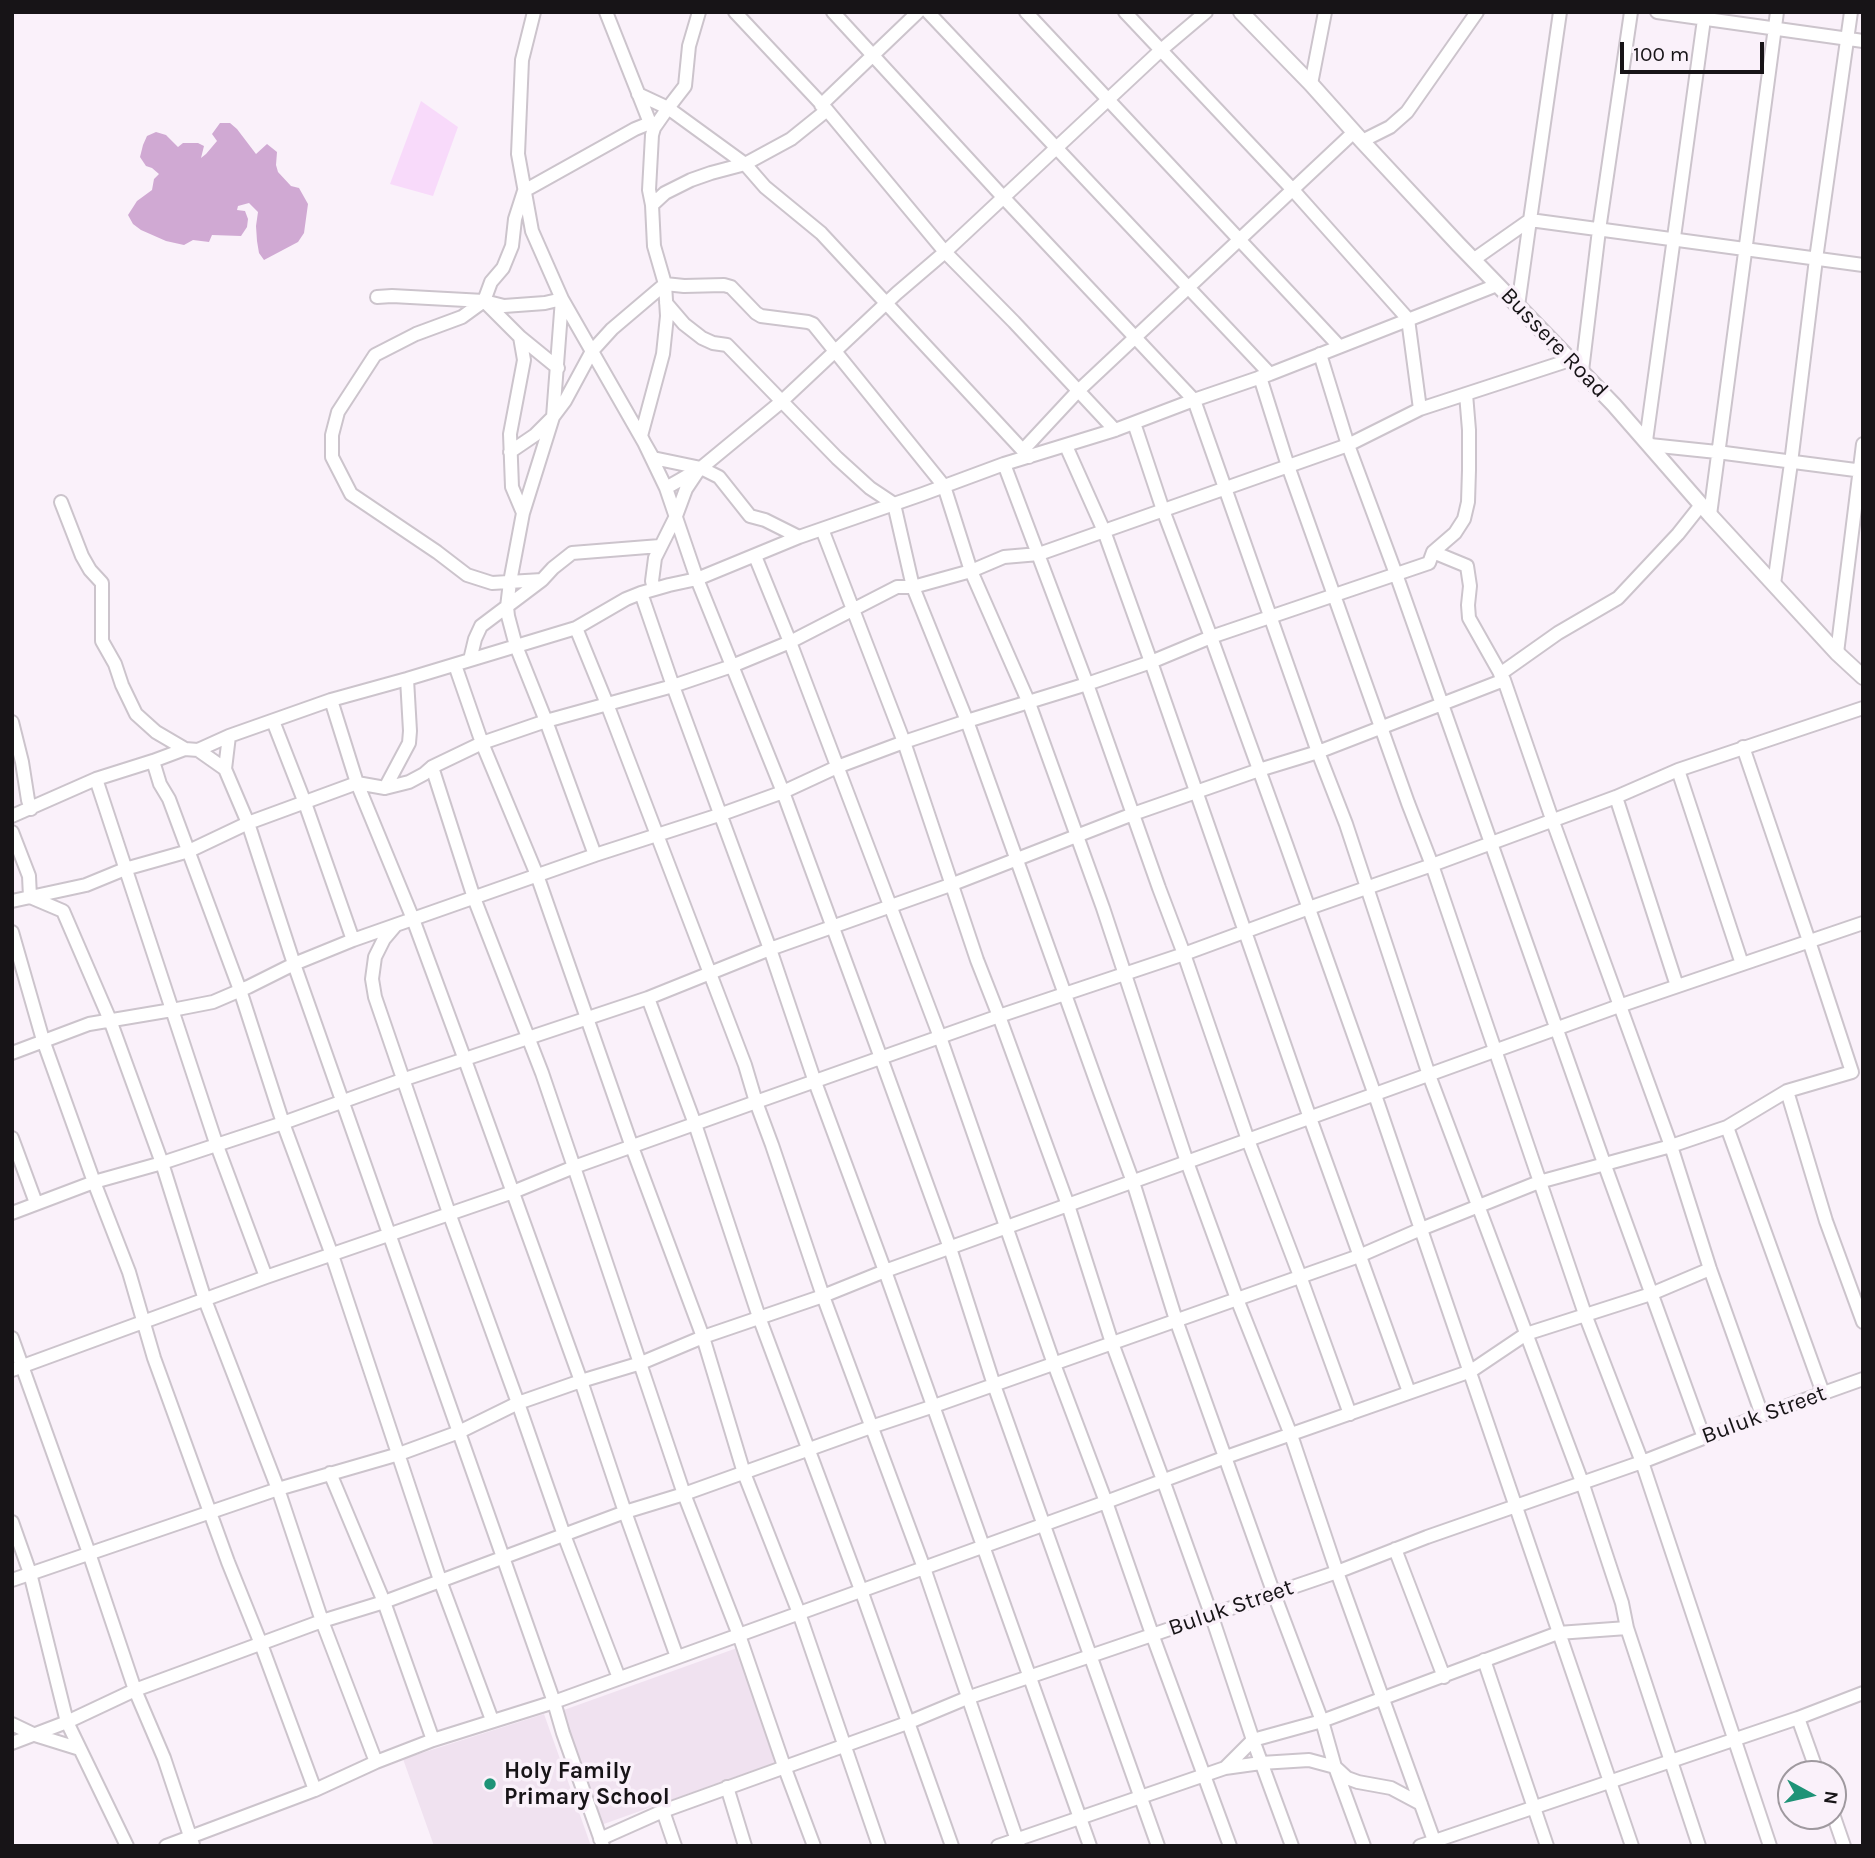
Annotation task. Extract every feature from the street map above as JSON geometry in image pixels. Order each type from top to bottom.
[{"type":"main road","name":"Bussere Road","points":[[1248,16],[1473,260],[1582,371],[1705,510],[1837,653],[1863,677]]},
{"type":"street","points":[[534,12],[522,60],[518,154],[532,231],[562,299],[653,458],[701,468],[719,477],[750,516],[765,520],[799,537]]},
{"type":"street","points":[[606,12],[652,125],[649,190],[654,246],[665,284],[667,316],[663,354],[641,436],[666,488],[697,579],[783,792],[881,1058],[1158,1846]]},
{"type":"street","points":[[542,580],[492,583],[467,575],[351,494],[332,457],[332,435],[338,412],[375,355],[416,334],[462,317],[484,301],[491,282],[503,268],[512,246],[515,219],[524,191],[635,129],[652,125],[668,108],[685,86],[689,46],[699,12]]},
{"type":"street","points":[[735,12],[824,108],[945,252],[1115,430]]},
{"type":"street","points":[[833,12],[1194,400],[1367,887],[1429,1075],[1582,1482],[1699,1846]]},
{"type":"street","points":[[652,205],[665,193],[691,180],[745,164],[791,139],[918,12]]},
{"type":"street","points":[[928,12],[1188,288],[1265,375],[1287,466],[1432,865],[1586,1317],[1642,1462],[1770,1846]]},
{"type":"street","points":[[1026,12],[1339,346]]},
{"type":"street","points":[[1125,12],[1293,190],[1408,319],[1420,409]]},
{"type":"street","points":[[666,488],[701,468],[781,402],[1161,50],[1206,12]]},
{"type":"street","points":[[1311,84],[1325,12]]},
{"type":"street","points":[[1026,454],[1077,391],[1293,190],[1358,137],[1390,127],[1407,112],[1477,12]]},
{"type":"street","points":[[1518,306],[1560,12]]},
{"type":"street","points":[[1582,371],[1599,230],[1631,12]]},
{"type":"street","points":[[1657,12],[1705,16],[1863,41]]},
{"type":"street","points":[[12,1213],[93,1182],[162,1163],[283,1123],[402,1080],[648,998],[771,949],[953,884],[1133,814],[1318,752],[1442,704],[1502,677],[1558,633],[1618,598],[1678,534],[1705,510],[1717,452],[1777,12]]},
{"type":"street","points":[[1774,584],[1851,12]]},
{"type":"street","points":[[1705,16],[1648,443],[1861,471]]},
{"type":"street","points":[[638,94],[668,108],[745,164],[765,187],[821,233],[1026,454]]},
{"type":"street","points":[[1473,260],[1530,220],[1863,265]]},
{"type":"street","points":[[510,452],[535,435],[553,417],[565,401],[592,351],[612,328],[665,284],[724,285],[731,287],[761,316],[813,324],[944,486],[971,571],[1029,703],[1125,974],[1187,1162],[1290,1435],[1435,1843]]},
{"type":"street","points":[[12,816],[96,779],[192,750],[331,700],[576,628],[626,599],[697,579],[799,537],[1026,454],[1066,446],[1115,430],[1497,285]]},
{"type":"street","points":[[377,297],[484,301],[504,306],[562,299]]},
{"type":"street","points":[[562,299],[553,417],[523,513],[507,607],[516,646],[595,855]]},
{"type":"street","points":[[484,301],[520,337],[558,368]]},
{"type":"street","points":[[666,303],[684,324],[702,338],[727,345],[854,473],[894,504],[913,587],[967,721],[1133,1182],[1176,1320],[1322,1721],[1335,1767],[1364,1846]]},
{"type":"street","points":[[520,337],[524,360],[510,434],[510,452],[512,487],[523,513]]},
{"type":"street","points":[[1320,354],[1348,445],[1704,1437]]},
{"type":"street","points":[[12,901],[86,885],[125,869],[189,851],[248,823],[356,783],[385,788],[409,782],[432,767],[482,743],[546,721],[673,686],[732,666],[790,642],[897,587],[913,587],[971,571],[1004,556],[1039,554],[1348,445],[1420,409],[1570,360]]},
{"type":"street","points":[[12,1053],[89,1024],[213,1002],[353,940],[595,855],[722,814],[904,742],[1087,684],[1151,662],[1211,637],[1429,563],[1433,552],[1455,533],[1464,519],[1468,502],[1469,430],[1466,394]]},
{"type":"street","points":[[1134,423],[1375,1095],[1632,1846]]},
{"type":"street","points":[[1837,653],[1863,444]]},
{"type":"street","points":[[1066,446],[1104,531],[1409,1392]]},
{"type":"street","points":[[1004,464],[1087,684],[1248,1140],[1350,1414]]},
{"type":"street","points":[[701,468],[686,489],[676,516],[660,546],[648,591],[673,686],[771,949],[815,1083],[934,1406],[1090,1846]]},
{"type":"street","points":[[61,502],[82,556],[102,583],[102,641],[136,714],[156,732],[225,768]]},
{"type":"street","points":[[822,529],[904,742],[977,960],[1068,1205],[1112,1343],[1292,1846]]},
{"type":"street","points":[[470,660],[481,626],[542,580],[572,553],[660,546]]},
{"type":"street","points":[[1433,552],[1467,566],[1470,586],[1469,618],[1502,677],[1671,1146],[1710,1269],[1762,1415]]},
{"type":"street","points":[[755,556],[940,1037],[1054,1364],[1230,1846]]},
{"type":"street","points":[[576,628],[745,1065],[755,1102],[823,1296],[924,1568],[1018,1842]]},
{"type":"street","points":[[455,664],[482,743],[537,875],[632,1147],[703,1337],[744,1473],[799,1613],[879,1846]]},
{"type":"street","points":[[385,788],[409,743],[407,679]]},
{"type":"street","points":[[331,700],[356,783],[413,919],[581,1381],[677,1657]]},
{"type":"street","points":[[17,1368],[266,1277],[513,1192],[574,1167],[755,1102],[1432,865],[1616,797],[1678,770],[1863,708]]},
{"type":"street","points":[[273,720],[353,940]]},
{"type":"street","points":[[12,722],[31,809]]},
{"type":"street","points":[[229,736],[225,768],[248,823],[294,964],[601,1842]]},
{"type":"street","points":[[12,1743],[67,1722],[135,1690],[322,1621],[441,1583],[625,1512],[684,1494],[1360,1256],[1539,1182],[1671,1146],[1727,1127],[1787,1091],[1852,1072],[1743,747]]},
{"type":"street","points":[[153,761],[240,990],[441,1583],[492,1720]]},
{"type":"street","points":[[432,767],[474,898],[542,1073],[684,1494],[739,1635],[814,1846]]},
{"type":"street","points":[[1678,770],[1742,964]]},
{"type":"street","points":[[96,779],[216,1143],[266,1277]]},
{"type":"street","points":[[1616,797],[1677,986]]},
{"type":"street","points":[[12,832],[29,876],[30,897]]},
{"type":"street","points":[[30,897],[63,911],[110,1020],[162,1163],[205,1300],[278,1489],[322,1621],[376,1762]]},
{"type":"street","points":[[12,1580],[278,1489],[399,1454],[459,1432],[518,1403],[641,1363],[703,1337],[823,1296],[885,1271],[1619,1006],[1863,923]]},
{"type":"street","points":[[395,925],[374,957],[374,997],[564,1535],[619,1678]]},
{"type":"street","points":[[12,932],[43,1040],[93,1182],[129,1272],[154,1358],[315,1790]]},
{"type":"street","points":[[648,998],[695,1124],[759,1317],[861,1590],[952,1846]]},
{"type":"street","points":[[1787,1091],[1826,1221],[1863,1322]]},
{"type":"street","points":[[1727,1127],[1823,1393]]},
{"type":"street","points":[[12,1138],[36,1203]]},
{"type":"street","points":[[166,1846],[192,1842],[433,1740],[554,1702],[1226,1457],[1471,1371],[1526,1334],[1586,1317],[1710,1269]]},
{"type":"street","points":[[12,1338],[17,1368],[89,1553],[135,1690],[164,1758],[192,1842]]},
{"type":"street","name":"Buluk Street","points":[[601,1842],[663,1811],[907,1723],[967,1698],[1337,1572],[1863,1379]]},
{"type":"street","points":[[330,1474],[384,1602],[433,1740]]},
{"type":"street","points":[[12,1522],[30,1573],[67,1722],[127,1846]]},
{"type":"street","points":[[1395,1549],[1444,1677]]},
{"type":"street","points":[[1225,1769],[1252,1740],[1322,1721],[1558,1633],[1627,1628]]},
{"type":"street","points":[[1483,1660],[1547,1846]]},
{"type":"street","points":[[1420,1846],[1862,1696]]},
{"type":"street","points":[[1798,1718],[1813,1760]]},
{"type":"street","points":[[12,1724],[35,1735],[80,1749]]},
{"type":"street","points":[[998,1846],[1018,1842],[1080,1817],[1204,1775],[1261,1763],[1309,1760],[1335,1767],[1358,1782],[1391,1788],[1421,1804]]},
{"type":"street","points":[[727,1787],[746,1846]]},
{"type":"street","points":[[663,1811],[675,1846]]},
{"type":"shaded area","points":[[421,101],[458,127],[433,196],[390,184]]},
{"type":"shaded area","points":[[220,123],[230,123],[237,129],[256,154],[267,144],[277,152],[278,172],[291,186],[299,188],[308,204],[304,233],[298,242],[264,260],[259,253],[257,241],[258,212],[249,203],[238,206],[237,210],[245,211],[248,219],[247,227],[241,236],[212,235],[209,242],[193,240],[184,245],[166,241],[141,230],[133,224],[128,215],[137,201],[152,190],[154,179],[159,174],[146,166],[140,157],[147,136],[156,132],[166,135],[178,147],[183,143],[198,143],[204,146],[201,158],[217,141],[212,134]]},
{"type":"shaded area","points":[[737,1648],[777,1762],[601,1825],[561,1711]]},
{"type":"shaded area","name":"Holy Family Primary School","points":[[544,1714],[591,1846],[434,1846],[403,1759]]},
{"type":"place","name":"Holy Family Primary School","points":[[490,1784]]}]
